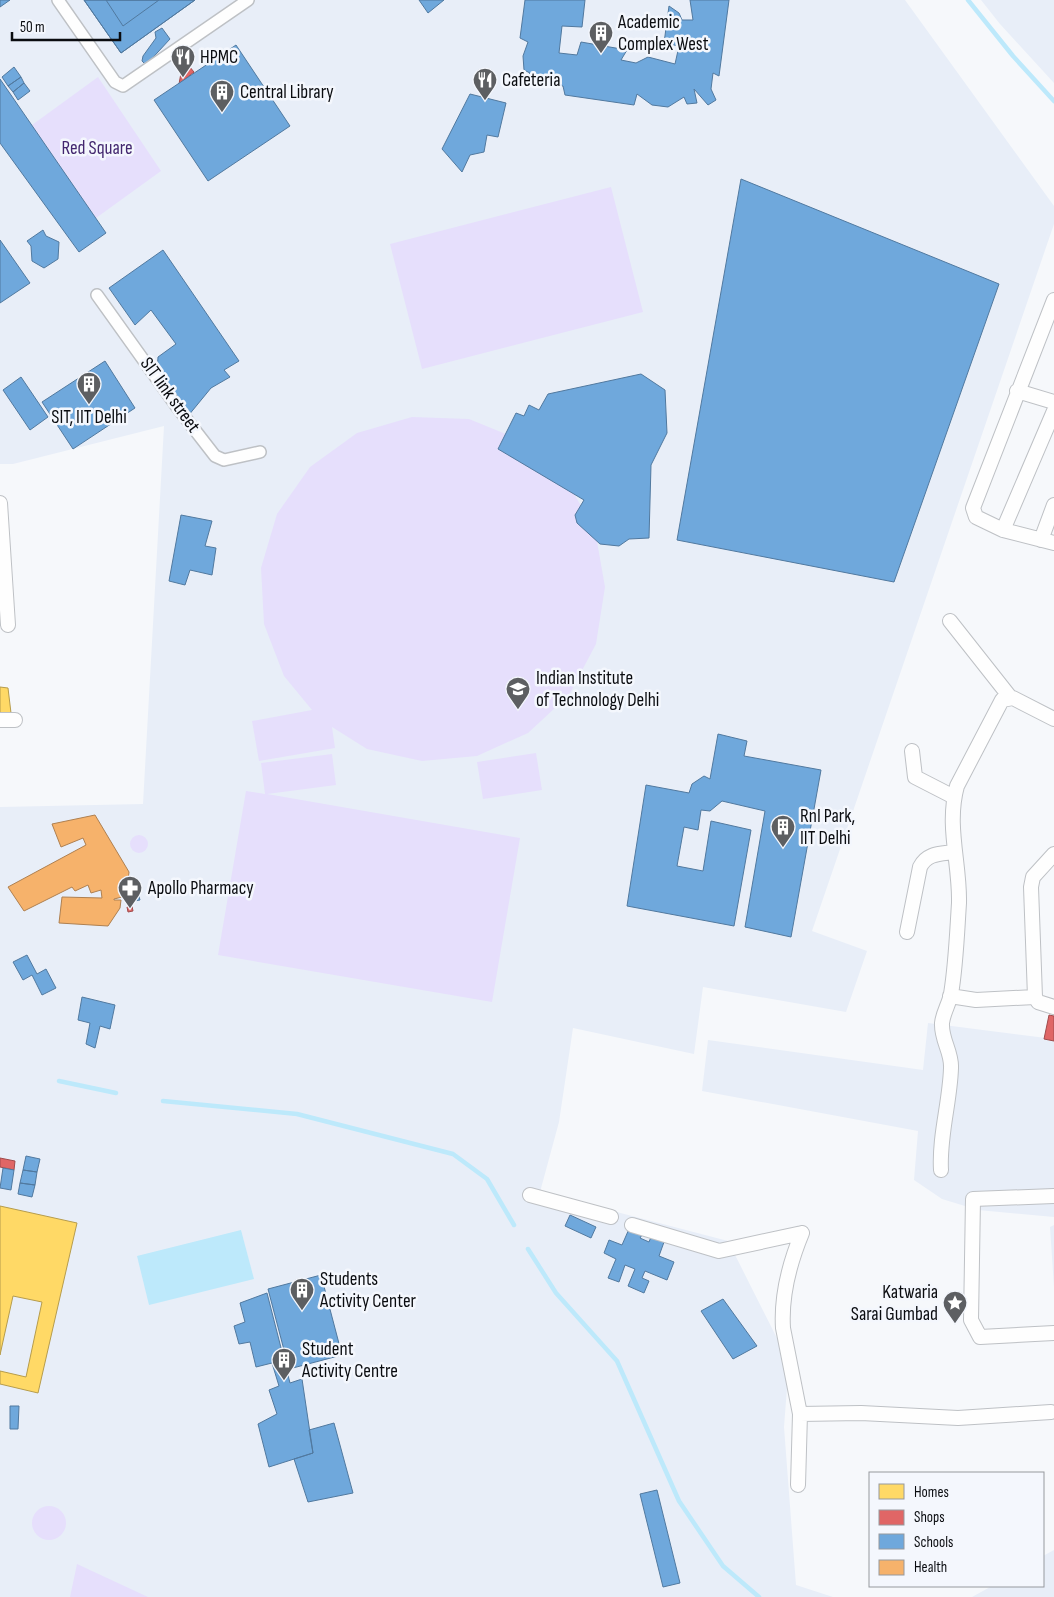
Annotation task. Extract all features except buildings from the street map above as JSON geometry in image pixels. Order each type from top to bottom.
[{"type":"street","points":[[58,0],[115,82],[123,86],[248,0]]},
{"type":"street","name":"SIT link street","points":[[97,295],[177,407],[215,456],[224,460],[260,452]]},
{"type":"street","points":[[1054,300],[973,505],[976,517],[1003,530],[1047,541],[1054,505]]},
{"type":"street","points":[[1017,391],[1054,402]]},
{"type":"street","points":[[1003,530],[1054,411]]},
{"type":"street","points":[[0,504],[2,567],[8,625]]},
{"type":"street","points":[[950,622],[1010,697],[1054,718]]},
{"type":"street","points":[[941,1170],[940,1149],[951,1067],[949,1053],[943,1041],[942,1022],[950,996],[959,901],[952,811],[954,797],[957,786],[1002,700],[1010,697]]},
{"type":"street","points":[[0,720],[15,720]]},
{"type":"street","points":[[912,751],[915,777],[954,797]]},
{"type":"street","points":[[907,932],[920,867],[924,860],[929,856],[954,852]]},
{"type":"street","points":[[1054,854],[1033,877],[1031,887],[1035,997],[1038,1002],[1054,1007]]},
{"type":"street","points":[[950,996],[976,1000],[1035,997]]},
{"type":"street","points":[[530,1195],[611,1217]]},
{"type":"street","points":[[1054,1196],[973,1199],[970,1282],[971,1320],[980,1337],[1054,1333]]},
{"type":"street","points":[[632,1225],[719,1251],[802,1233],[784,1295],[782,1314],[800,1414],[798,1485]]},
{"type":"street","points":[[800,1414],[861,1413],[958,1418],[1053,1409]]},
{"type":"shaded area","name":"Indian Institute of Technology Delhi","points":[[0,0],[905,0],[1054,206],[1054,224],[812,931],[867,951],[846,1012],[703,987],[694,1054],[573,1028],[559,1122],[540,1192],[728,1241],[789,1362],[784,1427],[796,1585],[833,1597],[0,1597],[0,807],[143,804],[164,426],[13,464],[0,464]]},
{"type":"shaded area","points":[[981,0],[1054,0],[1054,83],[1000,24]]},
{"type":"shaded area","points":[[928,1023],[1054,1039],[1054,1217],[978,1210],[942,1199],[914,1180],[918,1131],[702,1091],[708,1040],[923,1070]]},
{"type":"shaded area","points":[[1054,1225],[1054,1287],[1050,1227]]},
{"type":"shaded area","points":[[1054,1550],[1054,1597],[972,1597],[990,1587],[1044,1587],[1044,1555]]},
{"type":"green space","name":"Red Square","points":[[98,77],[161,171],[96,218],[32,125]]},
{"type":"green space","points":[[611,187],[643,312],[422,369],[390,244]]},
{"type":"green space","points":[[412,417],[469,419],[523,441],[566,480],[595,530],[605,587],[596,644],[569,695],[528,733],[477,756],[422,761],[367,749],[332,727],[335,748],[259,761],[252,721],[312,710],[284,676],[264,624],[261,568],[277,514],[310,467],[357,433]]},
{"type":"green space","points":[[536,753],[542,790],[483,799],[477,762]]},
{"type":"green space","points":[[332,754],[336,785],[267,794],[520,838],[492,1002],[218,955],[246,791],[265,794],[261,763]]},
{"type":"green space","points":[[139,835],[145,838],[148,844],[145,850],[139,853],[133,850],[130,844],[133,838]]},
{"type":"green space","points":[[49,1506],[61,1511],[66,1523],[61,1535],[49,1540],[37,1535],[32,1523],[37,1511]]},
{"type":"green space","points":[[77,1564],[148,1597],[70,1597]]},
{"type":"water","points":[[241,1230],[254,1279],[149,1305],[137,1256]]},
{"type":"waterway","points":[[968,0],[1013,56],[1054,101]]},
{"type":"waterway","points":[[59,1081],[116,1093]]},
{"type":"waterway","points":[[163,1101],[297,1114],[453,1154],[487,1179],[514,1225]]},
{"type":"waterway","points":[[528,1249],[556,1293],[617,1361],[679,1501],[723,1566],[759,1597]]},
{"type":"place","name":"Academic Complex West","points":[[601,54]]},
{"type":"place","name":"HPMC","points":[[183,78]]},
{"type":"place","name":"Cafeteria","points":[[485,101]]},
{"type":"place","name":"Central Library","points":[[222,113]]},
{"type":"place","name":"SIT, IIT Delhi","points":[[89,405]]},
{"type":"place","name":"Indian Institute of Technology Delhi","points":[[518,710]]},
{"type":"place","name":"RnI Park, IIT Delhi","points":[[783,848]]},
{"type":"place","name":"Apollo Pharmacy","points":[[130,909]]},
{"type":"place","name":"Students Activity Center","points":[[302,1311]]},
{"type":"place","name":"Katwaria Sarai Gumbad","points":[[955,1324]]},
{"type":"place","name":"Student Activity Centre","points":[[284,1381]]}]
